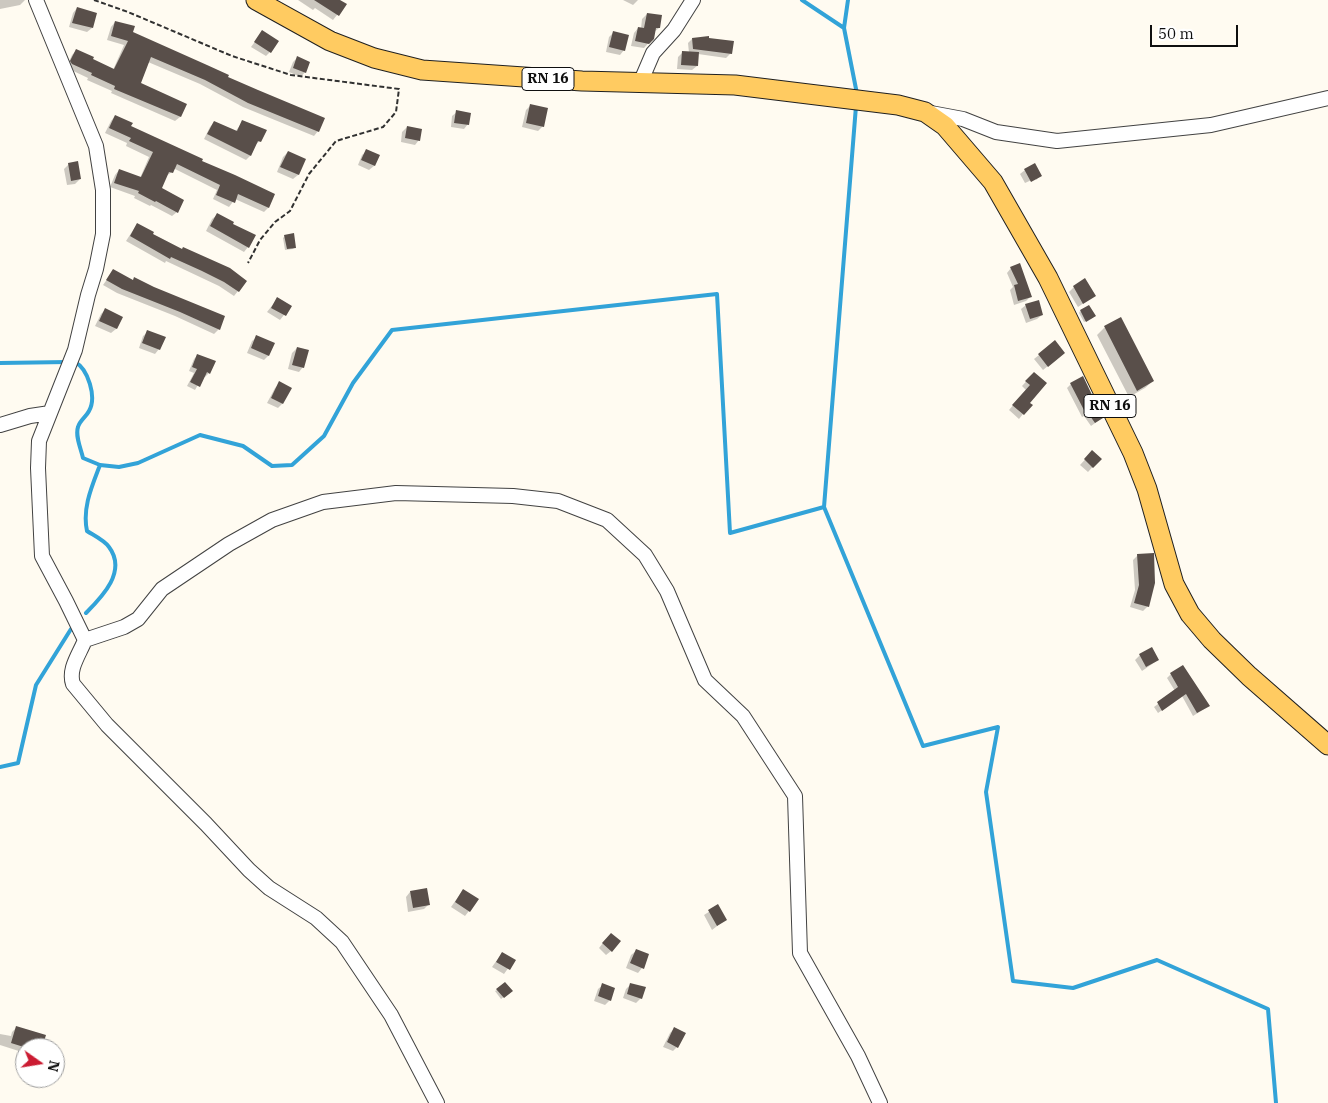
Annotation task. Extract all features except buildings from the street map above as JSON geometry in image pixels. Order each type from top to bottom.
[{"type":"main road","name":"RN 16","points":[[256,0],[330,41],[374,58],[422,70],[572,80],[735,85],[898,105],[925,112],[945,126],[993,182],[1048,278],[1133,453],[1147,489],[1174,584],[1190,614],[1212,640],[1243,670],[1328,745]]},
{"type":"street","points":[[36,0],[96,146],[103,190],[103,234],[96,268],[68,370],[39,441],[38,468],[42,556],[85,640]]},
{"type":"street","points":[[641,82],[653,53],[674,30],[692,0]]},
{"type":"street","points":[[925,112],[963,120],[996,132],[1056,141],[1212,125],[1328,98]]},
{"type":"street","points":[[0,425],[30,416],[50,413]]},
{"type":"street","points":[[436,1103],[391,1016],[342,942],[316,918],[269,888],[249,870],[107,725],[78,692],[71,676],[72,668],[85,640],[124,627],[138,619],[162,589],[229,544],[272,520],[322,502],[396,493],[513,496],[558,501],[607,520],[645,555],[667,591],[705,680],[743,716],[795,796],[800,953],[858,1056],[880,1103]]},
{"type":"path","points":[[94,0],[128,12],[232,56],[291,75],[399,89],[396,112],[383,127],[336,141],[309,174],[290,212],[275,222],[260,240],[248,263]]},
{"type":"waterway","points":[[802,0],[844,28]]},
{"type":"waterway","points":[[848,0],[844,28],[857,94]]},
{"type":"waterway","points":[[856,106],[824,507],[923,746],[998,727],[986,792],[1013,981],[1073,988],[1157,960],[1268,1009],[1276,1103]]},
{"type":"waterway","points":[[75,362],[84,371],[92,391],[91,405],[77,431],[83,458],[100,465],[119,467],[138,463],[200,435],[243,446],[272,466],[292,465],[324,436],[353,383],[392,330],[717,294],[730,533],[824,507]]},
{"type":"waterway","points":[[0,363],[68,362]]},
{"type":"waterway","points":[[86,613],[111,583],[115,565],[114,556],[107,544],[87,531],[87,506],[100,465]]},
{"type":"waterway","points":[[0,767],[18,763],[36,685],[71,629]]}]
